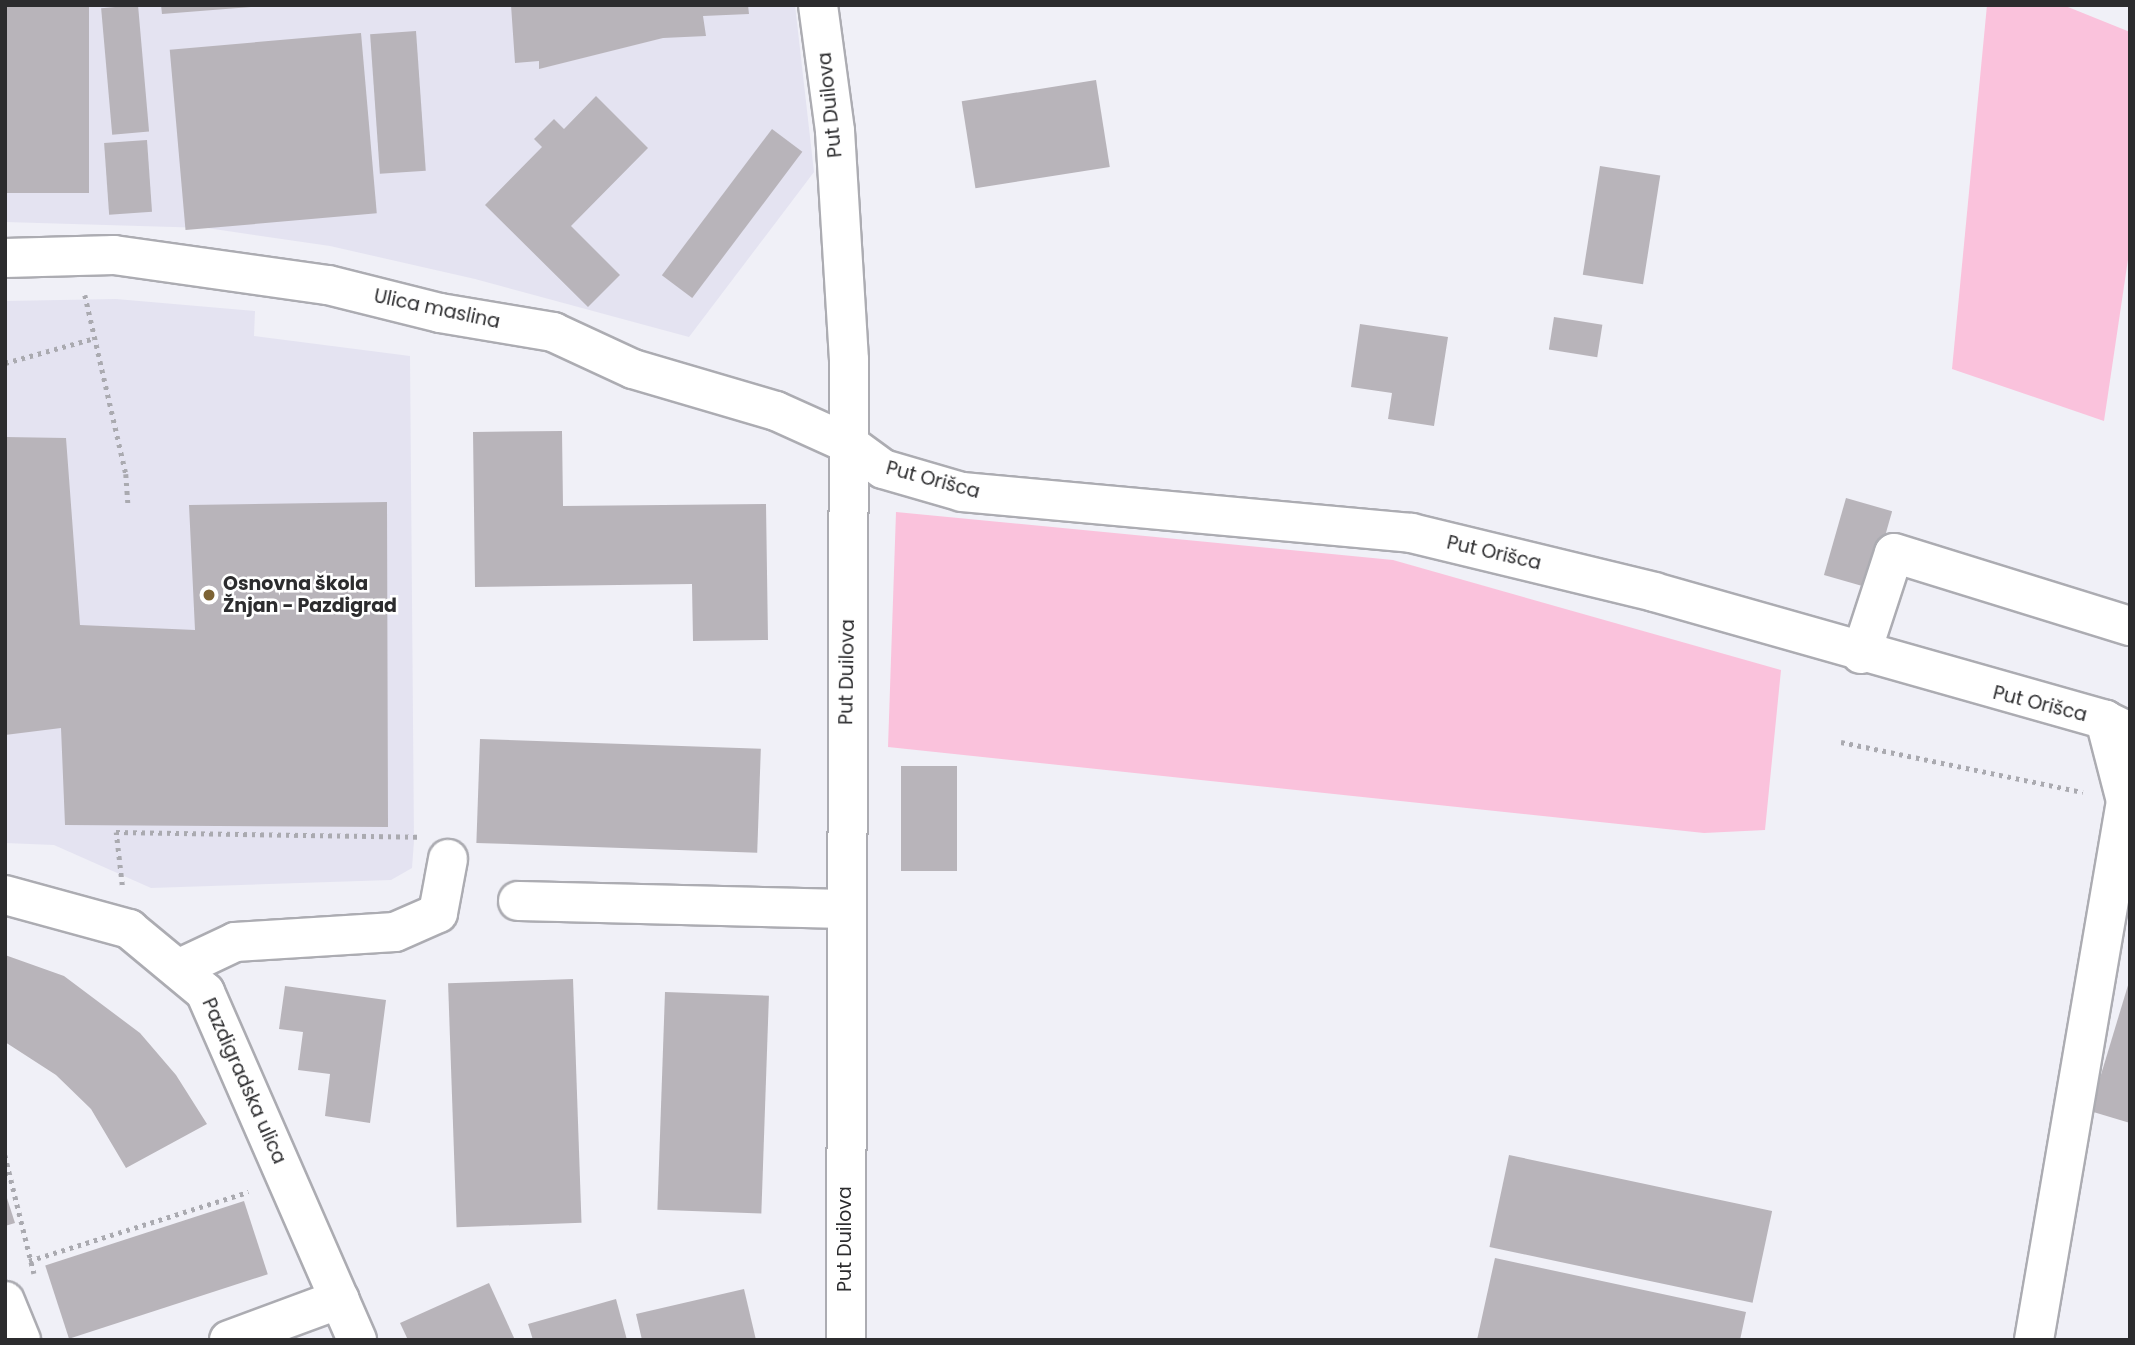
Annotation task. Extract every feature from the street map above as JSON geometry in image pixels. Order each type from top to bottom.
[{"type":"street","name":"Put Duilova","points":[[818,5],[835,131],[849,444],[845,909],[846,1340]]},
{"type":"street","name":"Ulica maslina","points":[[5,258],[114,256],[328,285],[440,313],[553,332],[632,369],[776,411],[849,444]]},
{"type":"street","name":"Put Orišca","points":[[849,444],[883,469],[962,492],[1411,533],[1654,592],[2117,726]]},
{"type":"street","points":[[1861,654],[1894,553],[2130,626]]},
{"type":"street","points":[[2034,1340],[2126,801],[2117,726]]},
{"type":"street","points":[[178,969],[235,942],[395,932],[438,913],[448,859]]},
{"type":"street","name":"Pazdigradska ulica","points":[[5,895],[130,929],[205,992],[357,1340]]},
{"type":"street","points":[[518,901],[845,909]]},
{"type":"street","points":[[229,1340],[340,1299]]},
{"type":"street","points":[[5,1301],[21,1340]]},
{"type":"path","points":[[84,287],[128,505]]},
{"type":"path","points":[[5,363],[95,338]]},
{"type":"path","points":[[1841,743],[2126,801]]},
{"type":"path","points":[[97,920],[124,882],[116,832],[414,834],[448,859]]},
{"type":"path","points":[[5,1155],[29,1261],[242,1194]]},
{"type":"shaded area","points":[[5,5],[795,5],[814,172],[689,337],[475,279],[330,246],[207,228],[5,222]]},
{"type":"shaded area","points":[[1987,5],[2063,5],[2130,32],[2130,246],[2104,421],[1952,369]]},
{"type":"shaded area","name":"Osnovna škola Žnjan - Pazdigrad","points":[[116,299],[255,311],[254,336],[410,356],[414,841],[412,868],[391,880],[151,888],[54,845],[5,843],[5,301]]},
{"type":"shaded area","points":[[896,512],[1393,560],[1781,670],[1765,830],[1704,833],[888,747]]},
{"type":"building","points":[[5,5],[89,5],[89,193],[5,193]]},
{"type":"building","points":[[138,5],[149,132],[112,135],[101,8]]},
{"type":"building","points":[[161,5],[251,5],[251,7],[162,14]]},
{"type":"building","points":[[511,5],[748,5],[749,14],[703,16],[706,36],[663,38],[539,69],[539,61],[515,63]]},
{"type":"building","points":[[416,31],[426,171],[380,174],[370,34]]},
{"type":"building","points":[[361,33],[377,213],[186,230],[170,50]]},
{"type":"building","points":[[1096,80],[1110,167],[975,188],[962,101]]},
{"type":"building","points":[[596,96],[648,148],[571,226],[620,275],[588,307],[485,205],[542,147],[534,139],[554,119],[564,129]]},
{"type":"building","points":[[772,129],[802,152],[692,298],[662,275]]},
{"type":"building","points":[[147,140],[152,212],[109,215],[104,143]]},
{"type":"building","points":[[1600,166],[1660,176],[1643,284],[1583,275]]},
{"type":"building","points":[[1554,317],[1602,325],[1597,357],[1549,350]]},
{"type":"building","points":[[1360,324],[1448,337],[1434,426],[1388,419],[1392,393],[1351,387]]},
{"type":"building","points":[[562,431],[563,506],[766,504],[768,640],[693,641],[692,584],[475,587],[473,432]]},
{"type":"building","points":[[5,437],[66,438],[80,625],[195,630],[189,505],[387,502],[388,827],[65,825],[61,728],[5,735]]},
{"type":"building","points":[[1846,498],[1892,511],[1870,588],[1824,575]]},
{"type":"building","points":[[480,739],[761,749],[757,853],[476,843]]},
{"type":"building","points":[[901,766],[957,766],[957,871],[901,871]]},
{"type":"building","points":[[5,955],[64,976],[140,1033],[176,1075],[207,1124],[126,1168],[91,1109],[56,1075],[5,1042]]},
{"type":"building","points":[[573,979],[582,1223],[457,1227],[448,983]]},
{"type":"building","points":[[2130,982],[2130,1123],[2090,1111]]},
{"type":"building","points":[[285,986],[386,1000],[370,1123],[325,1116],[330,1074],[298,1070],[303,1032],[279,1029]]},
{"type":"building","points":[[665,992],[769,996],[761,1213],[657,1210]]},
{"type":"building","points":[[1509,1155],[1772,1211],[1753,1303],[1489,1247]]},
{"type":"building","points":[[5,1192],[15,1223],[5,1226]]},
{"type":"building","points":[[244,1201],[268,1274],[69,1339],[45,1266]]},
{"type":"building","points":[[1495,1258],[1746,1312],[1740,1340],[1477,1340]]},
{"type":"building","points":[[489,1283],[515,1340],[408,1340],[400,1323]]},
{"type":"building","points":[[744,1289],[756,1340],[642,1340],[636,1314]]},
{"type":"building","points":[[616,1299],[627,1340],[533,1340],[528,1324]]},
{"type":"place","name":"Osnovna škola Žnjan - Pazdigrad","points":[[209,595]]}]
